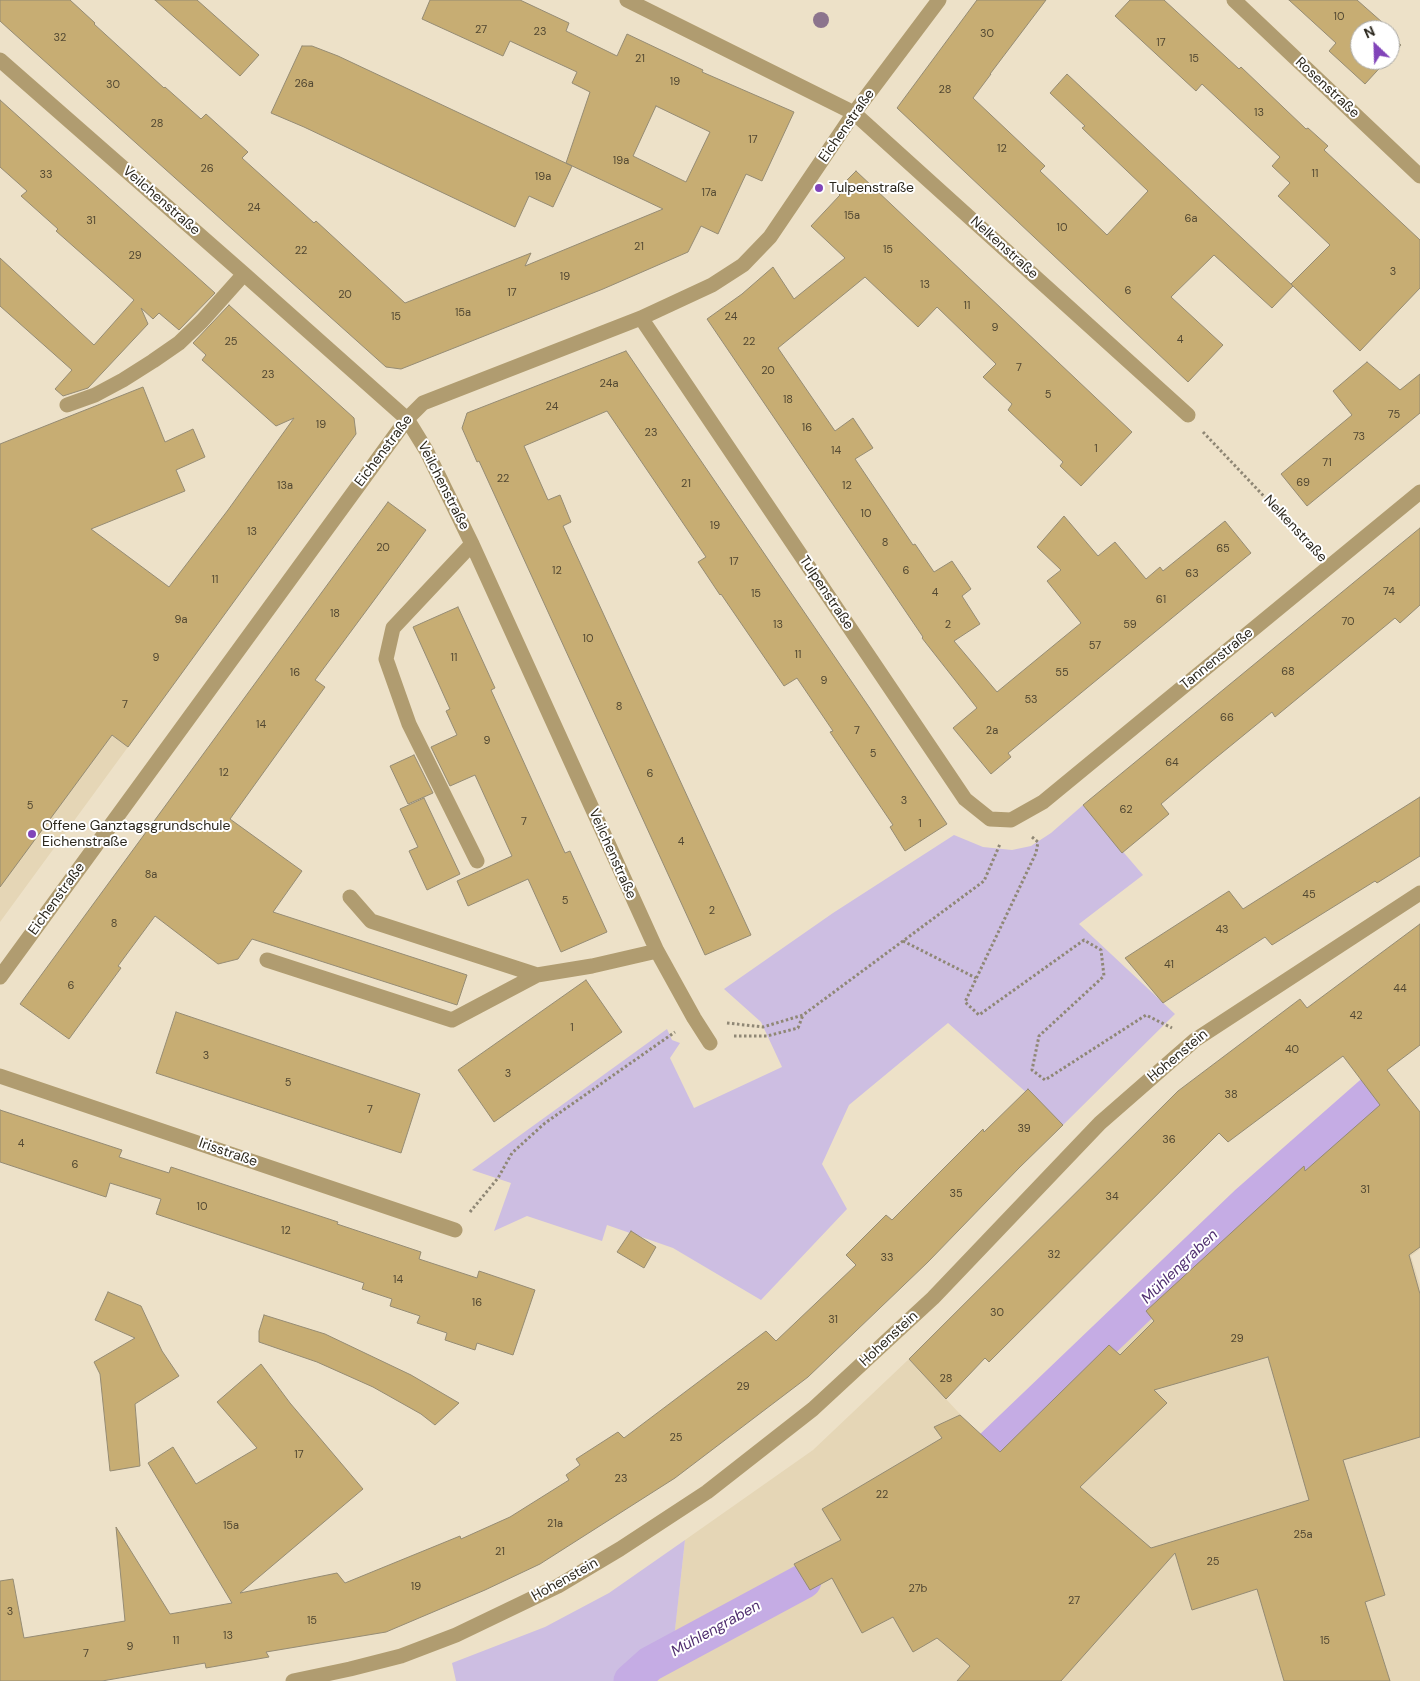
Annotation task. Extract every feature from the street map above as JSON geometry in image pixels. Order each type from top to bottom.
[{"type":"street","name":"Nelkenstraße","points":[[627,0],[854,113],[1188,415]]},
{"type":"street","name":"Eichenstraße","points":[[0,977],[407,419],[422,404],[641,318],[712,285],[743,265],[770,237],[854,113],[939,0]]},
{"type":"street","name":"Rosenstraße","points":[[1234,0],[1420,176]]},
{"type":"street","name":"Veilchenstraße","points":[[0,60],[407,419],[426,450],[472,544],[656,951],[710,1043]]},
{"type":"street","points":[[67,405],[95,395],[123,380],[153,362],[179,343],[244,274]]},
{"type":"street","name":"Tulpenstraße","points":[[641,318],[965,799],[990,819],[1010,820]]},
{"type":"street","name":"Tannenstraße","points":[[1010,820],[1043,802],[1420,492]]},
{"type":"street","points":[[472,544],[393,628],[386,659],[409,724],[477,861]]},
{"type":"street","name":"Hohenstein","points":[[293,1681],[401,1656],[456,1635],[558,1586],[620,1549],[707,1492],[813,1409],[933,1298],[1100,1123],[1195,1040],[1420,893]]},
{"type":"street","points":[[350,897],[371,920],[537,975]]},
{"type":"street","points":[[268,960],[452,1020],[537,975],[592,966],[656,951]]},
{"type":"street","name":"Irisstraße","points":[[0,1076],[455,1230]]},
{"type":"path","name":"Nelkenstraße","points":[[1188,415],[1330,566]]},
{"type":"path","points":[[455,1230],[498,1178],[512,1153],[545,1123],[694,1018],[763,1028],[803,1015],[984,882],[1010,820],[1038,842],[1036,853],[965,1002],[979,1015],[1084,940],[1101,950],[1104,976],[1039,1036],[1032,1070],[1045,1080],[1146,1015],[1195,1040]]},
{"type":"path","points":[[903,941],[976,978]]},
{"type":"path","points":[[766,1036],[798,1028],[803,1015]]},
{"type":"shaded area","name":"Offene Ganztagsgrundschule Eichenstraße","points":[[1,654],[128,747],[0,922],[0,656]]},
{"type":"shaded area","points":[[1083,805],[1143,875],[1079,924],[1175,1014],[1063,1125],[948,1023],[849,1105],[822,1164],[847,1209],[761,1300],[673,1248],[607,1225],[602,1241],[527,1216],[494,1231],[511,1183],[472,1170],[667,1029],[672,1040],[680,1043],[670,1058],[694,1108],[782,1067],[761,1022],[724,989],[833,913],[954,835],[983,847],[1012,850],[1031,846],[1051,833]]},
{"type":"shaded area","points":[[1377,1102],[1420,1160],[1420,1249],[1411,1256],[1420,1285],[1420,1681],[648,1681],[671,1664],[685,1540],[813,1450],[909,1359],[984,1440],[1146,1311]]},
{"type":"shaded area","points":[[685,1540],[674,1639],[642,1656],[616,1681],[456,1681],[452,1663],[545,1627],[609,1593]]},
{"type":"building","points":[[0,0],[70,0],[164,88],[201,119],[206,114],[248,152],[242,158],[314,223],[316,221],[405,303],[531,253],[525,266],[663,209],[566,163],[590,92],[572,83],[577,72],[510,41],[503,56],[422,19],[430,0],[520,0],[569,23],[566,31],[617,56],[627,34],[703,70],[702,72],[794,112],[762,181],[746,174],[718,234],[701,226],[688,252],[603,289],[401,369],[386,367],[0,21]],"holes":[[[656,106],[710,132],[686,182],[633,156]]]},
{"type":"building","points":[[155,0],[197,0],[259,55],[240,76]]},
{"type":"building","points":[[977,0],[1046,0],[973,98],[1045,166],[1040,171],[1107,235],[1148,191],[1082,128],[1085,126],[1050,93],[1067,74],[1293,286],[1272,308],[1214,255],[1171,297],[1223,345],[1188,382],[897,108]]},
{"type":"building","points":[[1130,0],[1164,0],[1239,69],[1241,67],[1306,129],[1308,128],[1328,146],[1324,150],[1420,240],[1420,288],[1360,351],[1291,284],[1330,245],[1278,196],[1290,183],[1272,166],[1280,157],[1202,84],[1196,91],[1115,16]]},
{"type":"building","points":[[1289,0],[1357,0],[1380,20],[1350,20],[1350,70],[1378,70],[1365,84],[1329,51],[1336,43]]},
{"type":"building","points":[[302,46],[312,46],[338,56],[572,166],[553,207],[529,196],[515,227],[271,113]]},
{"type":"building","points":[[0,100],[215,293],[179,330],[159,313],[153,319],[141,308],[148,324],[88,388],[63,396],[55,389],[72,370],[0,306],[0,258],[94,345],[134,300],[56,231],[58,229],[21,196],[27,191],[0,167]]},
{"type":"building","points":[[856,171],[1132,432],[1081,486],[1060,466],[1063,462],[1008,410],[1012,404],[983,377],[996,364],[937,307],[918,327],[865,277],[778,348],[835,431],[853,418],[873,448],[855,459],[913,545],[915,544],[934,572],[952,561],[971,589],[962,596],[980,624],[954,641],[997,692],[1081,623],[1047,581],[1061,570],[1037,547],[1064,516],[1098,556],[1115,542],[1146,579],[1160,567],[1163,571],[1225,521],[1251,553],[1008,753],[1011,757],[991,774],[953,728],[977,708],[922,638],[707,319],[742,294],[773,267],[794,299],[845,258],[811,226],[840,195],[836,191]]},
{"type":"building","points":[[229,305],[354,418],[356,434],[128,747],[112,735],[0,887],[0,444],[143,387],[165,442],[193,429],[205,457],[176,470],[185,491],[91,529],[169,587],[228,510],[294,418],[276,426],[202,360],[206,355],[193,343]]},
{"type":"building","points":[[626,351],[947,824],[905,851],[890,827],[893,825],[830,732],[833,731],[797,678],[784,686],[720,595],[698,562],[706,557],[607,411],[524,446],[548,500],[560,495],[571,522],[563,526],[751,935],[705,955],[479,461],[477,462],[462,428],[467,413]]},
{"type":"building","points":[[1367,362],[1400,390],[1420,374],[1420,413],[1307,506],[1281,474],[1352,415],[1333,391]]},
{"type":"building","points":[[388,502],[426,530],[315,680],[325,687],[230,819],[302,871],[273,912],[467,975],[457,1005],[252,939],[238,959],[218,964],[155,916],[118,966],[121,968],[69,1039],[20,1004]]},
{"type":"building","points":[[1420,528],[1420,605],[1400,623],[1395,618],[1275,717],[1272,712],[1212,761],[1161,804],[1169,814],[1122,853],[1083,805]]},
{"type":"building","points":[[458,607],[495,688],[491,690],[565,853],[570,851],[607,932],[561,952],[528,879],[468,906],[457,881],[512,856],[475,775],[450,786],[431,747],[457,735],[446,711],[450,709],[413,627]]},
{"type":"building","points":[[414,755],[433,793],[408,804],[390,766]]},
{"type":"building","points":[[1420,797],[1420,856],[1377,883],[1375,881],[1272,945],[1265,937],[1163,1003],[1125,958],[1229,891],[1243,909]]},
{"type":"building","points":[[424,798],[460,874],[427,890],[409,851],[418,847],[400,809]]},
{"type":"building","points":[[1420,924],[1420,1045],[1387,1070],[1420,1112],[1420,1247],[1409,1255],[1420,1294],[1420,1437],[1343,1460],[1385,1595],[1365,1602],[1390,1681],[1284,1681],[1257,1589],[1192,1610],[1175,1553],[1061,1681],[957,1681],[970,1666],[937,1638],[913,1652],[893,1617],[862,1633],[832,1578],[810,1590],[794,1564],[841,1540],[822,1509],[942,1438],[934,1427],[960,1415],[1000,1452],[1109,1345],[1120,1355],[1154,1321],[1146,1311],[1304,1166],[1305,1171],[1380,1105],[1343,1056],[1228,1142],[1219,1133],[989,1362],[985,1358],[946,1399],[909,1359],[1178,1091],[1300,999],[1307,1008]],"holes":[[[1268,1357],[1309,1500],[1151,1548],[1080,1487],[1167,1403],[1154,1390]]]},
{"type":"building","points":[[586,980],[622,1032],[494,1122],[458,1070]]},
{"type":"building","points":[[176,1012],[420,1094],[401,1153],[156,1073]]},
{"type":"building","points":[[1028,1089],[1063,1125],[928,1262],[808,1377],[675,1478],[540,1564],[485,1590],[386,1632],[266,1652],[269,1657],[206,1668],[205,1663],[102,1681],[0,1681],[0,1581],[13,1579],[24,1638],[125,1621],[116,1527],[170,1614],[232,1603],[148,1463],[173,1447],[196,1484],[257,1448],[217,1402],[261,1364],[290,1403],[363,1489],[240,1593],[337,1573],[345,1583],[460,1536],[461,1539],[510,1517],[569,1480],[566,1475],[580,1465],[576,1459],[618,1432],[624,1438],[766,1331],[776,1341],[856,1265],[846,1255],[886,1215],[892,1220],[983,1129],[984,1132]]},
{"type":"building","points":[[0,1110],[122,1150],[119,1157],[169,1173],[171,1167],[338,1222],[337,1224],[421,1252],[419,1259],[477,1278],[479,1271],[535,1290],[513,1355],[477,1343],[475,1350],[445,1340],[447,1333],[417,1323],[420,1316],[390,1306],[392,1299],[362,1289],[364,1283],[156,1214],[161,1199],[110,1183],[106,1197],[0,1162]]},
{"type":"building","points":[[631,1231],[656,1247],[644,1268],[617,1252]]},
{"type":"building","points":[[108,1292],[141,1306],[162,1351],[179,1376],[135,1404],[140,1466],[110,1471],[100,1374],[94,1362],[135,1338],[95,1320]]},
{"type":"building","points":[[264,1315],[325,1334],[411,1375],[459,1403],[435,1425],[421,1414],[373,1387],[317,1362],[259,1342],[259,1331]]},
{"type":"waterway","name":"Mühlengraben","points":[[993,1446],[1247,1203],[1372,1093]]},
{"type":"waterway","name":"Mühlengraben","points":[[631,1681],[650,1664],[804,1581]]},
{"type":"place","name":"Tulpenstraße","points":[[819,188]]},
{"type":"place","name":"Offene Ganztagsgrundschule Eichenstraße","points":[[32,834]]}]
